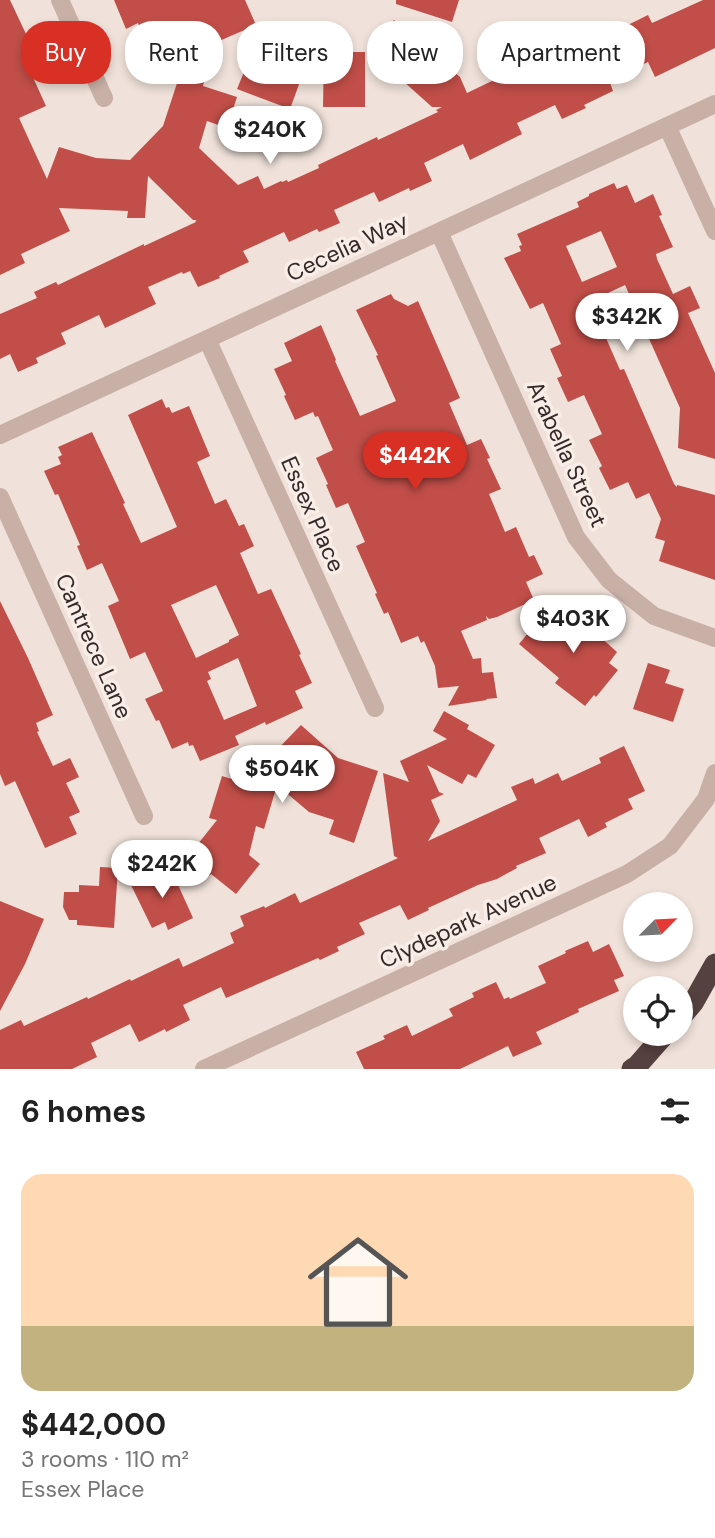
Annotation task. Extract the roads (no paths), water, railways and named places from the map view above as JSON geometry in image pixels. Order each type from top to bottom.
[{"type":"highway","points":[[693,1003],[715,964]]},
{"type":"highway","points":[[632,1069],[654,1046]]},
{"type":"street","points":[[60,0],[104,98]]},
{"type":"street","name":"Cecelia Way","points":[[0,435],[715,104]]},
{"type":"street","points":[[667,126],[715,231]]},
{"type":"street","name":"Arabella Street","points":[[439,232],[576,537],[609,580],[654,616],[715,638]]},
{"type":"street","name":"Essex Place","points":[[207,339],[375,708]]},
{"type":"street","name":"Cantrece Lane","points":[[0,497],[144,816]]},
{"type":"street","name":"Clydepark Avenue","points":[[204,1069],[627,874],[670,846],[706,799],[715,773]]}]
